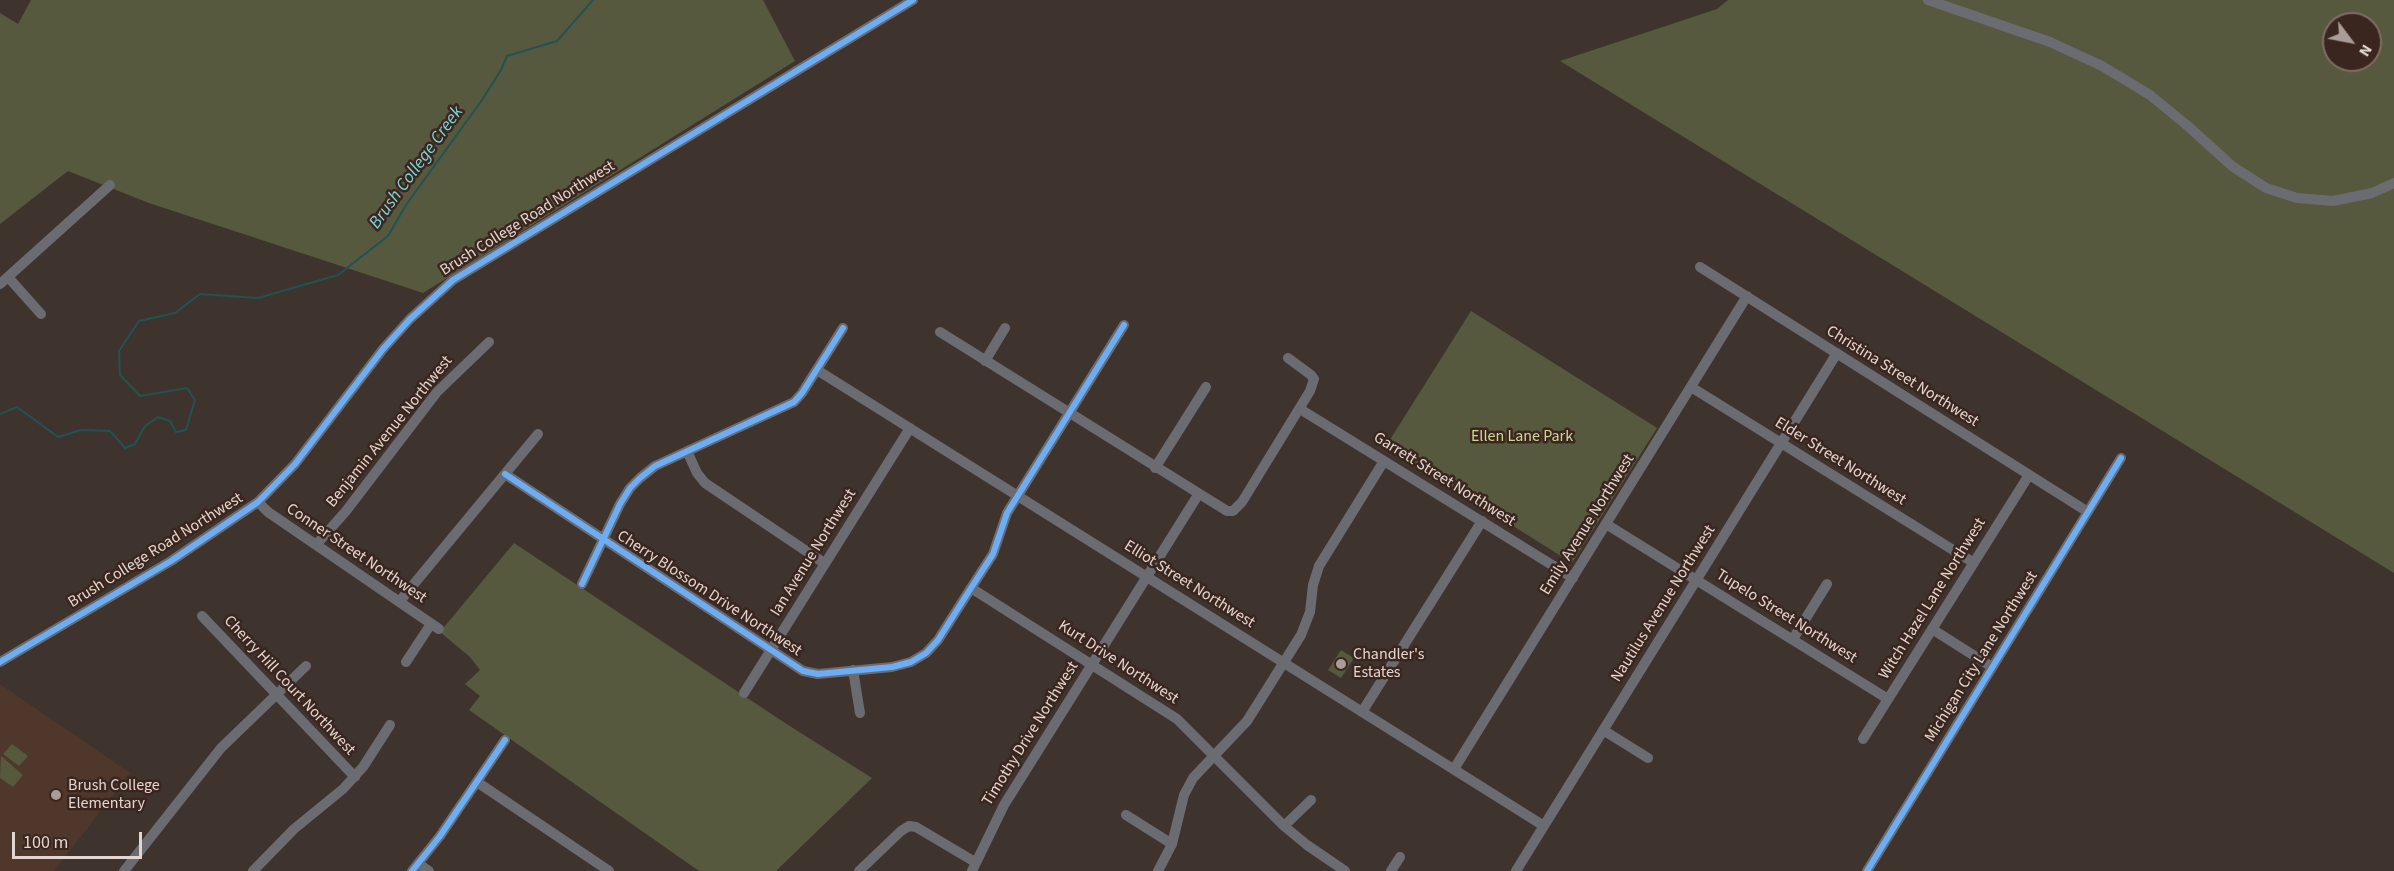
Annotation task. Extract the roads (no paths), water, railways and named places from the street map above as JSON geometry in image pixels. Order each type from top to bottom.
[{"type":"street","name":"Brush College Road Northwest","points":[[0,662],[171,561],[258,502],[300,457],[389,342],[421,308],[453,280],[914,0]]},
{"type":"street","points":[[1928,0],[2050,42],[2110,70],[2163,105],[2232,166],[2266,188],[2297,198],[2333,201],[2372,193],[2394,183]]},
{"type":"street","points":[[40,314],[4,281],[110,185]]},
{"type":"street","name":"Christina Street Northwest","points":[[1701,267],[2088,512]]},
{"type":"street","name":"Emily Avenue Northwest","points":[[1454,769],[1747,296]]},
{"type":"street","name":"Cherry Blossom Drive Northwest","points":[[505,474],[803,671],[818,674],[892,667],[911,662],[926,653],[938,640],[993,554],[1007,513],[1124,325]]},
{"type":"street","points":[[582,584],[630,488],[655,466],[794,402],[843,328]]},
{"type":"street","points":[[985,361],[1005,328]]},
{"type":"street","points":[[940,332],[1222,510],[1233,511],[1242,502],[1310,392],[1314,380],[1308,371],[1288,358]]},
{"type":"street","name":"Benjamin Avenue Northwest","points":[[316,545],[346,511],[437,392],[489,342]]},
{"type":"street","name":"Nautilus Avenue Northwest","points":[[1516,871],[1837,353]]},
{"type":"street","name":"Elliot Street Northwest","points":[[817,370],[1544,826]]},
{"type":"street","points":[[1155,468],[1206,387]]},
{"type":"street","name":"Elder Street Northwest","points":[[1691,387],[1974,562]]},
{"type":"street","name":"Garrett Street Northwest","points":[[1300,409],[1573,578]]},
{"type":"street","name":"Ian Avenue Northwest","points":[[744,693],[910,428]]},
{"type":"street","points":[[399,602],[538,434]]},
{"type":"street","points":[[687,451],[697,473],[705,483],[824,563]]},
{"type":"street","name":"Michigan City Lane Northwest","points":[[1867,871],[2121,458]]},
{"type":"street","points":[[1158,871],[1172,844],[1184,795],[1193,778],[1247,721],[1284,663],[1307,623],[1313,585],[1319,566],[1384,461]]},
{"type":"street","name":"Witch Hazel Lane Northwest","points":[[1863,739],[2029,475]]},
{"type":"street","name":"Timothy Drive Northwest","points":[[974,866],[1004,805],[1198,495]]},
{"type":"street","name":"Conner Street Northwest","points":[[258,502],[268,512],[435,626],[406,662]]},
{"type":"street","points":[[1362,712],[1482,521]]},
{"type":"street","name":"Tupelo Street Northwest","points":[[1606,524],[1888,699]]},
{"type":"street","points":[[1793,639],[1827,584]]},
{"type":"street","name":"Kurt Drive Northwest","points":[[972,588],[1169,713],[1284,826],[1344,871]]},
{"type":"street","name":"Cherry Hill Court Northwest","points":[[202,616],[355,777]]},
{"type":"street","points":[[1932,629],[1992,667]]},
{"type":"street","points":[[124,871],[221,748],[306,666]]},
{"type":"street","points":[[853,670],[860,713]]},
{"type":"street","points":[[252,871],[294,829],[330,802],[355,777],[390,725]]},
{"type":"street","points":[[1603,730],[1648,758]]},
{"type":"street","points":[[429,871],[415,867],[505,740]]},
{"type":"street","points":[[477,782],[609,871]]},
{"type":"street","points":[[1284,826],[1311,800]]},
{"type":"street","points":[[1126,815],[1172,844]]},
{"type":"street","points":[[859,871],[895,836],[909,826],[916,827],[974,866]]},
{"type":"street","points":[[1391,871],[1400,856]]},
{"type":"waterway","name":"Brush College Creek","points":[[0,414],[17,407],[58,437],[81,430],[110,431],[125,448],[135,444],[145,426],[158,417],[170,421],[176,432],[186,430],[195,400],[187,388],[140,396],[120,375],[119,351],[139,321],[175,313],[200,294],[258,298],[338,275],[388,236],[406,205],[482,100],[507,56],[557,41],[593,0]]},
{"type":"place","name":"Chandler's Estates","points":[[1341,664]]},
{"type":"place","name":"Brush College Elementary","points":[[56,795]]},
{"type":"park label","name":"Ellen Lane Park","points":[[1522,437]]}]
